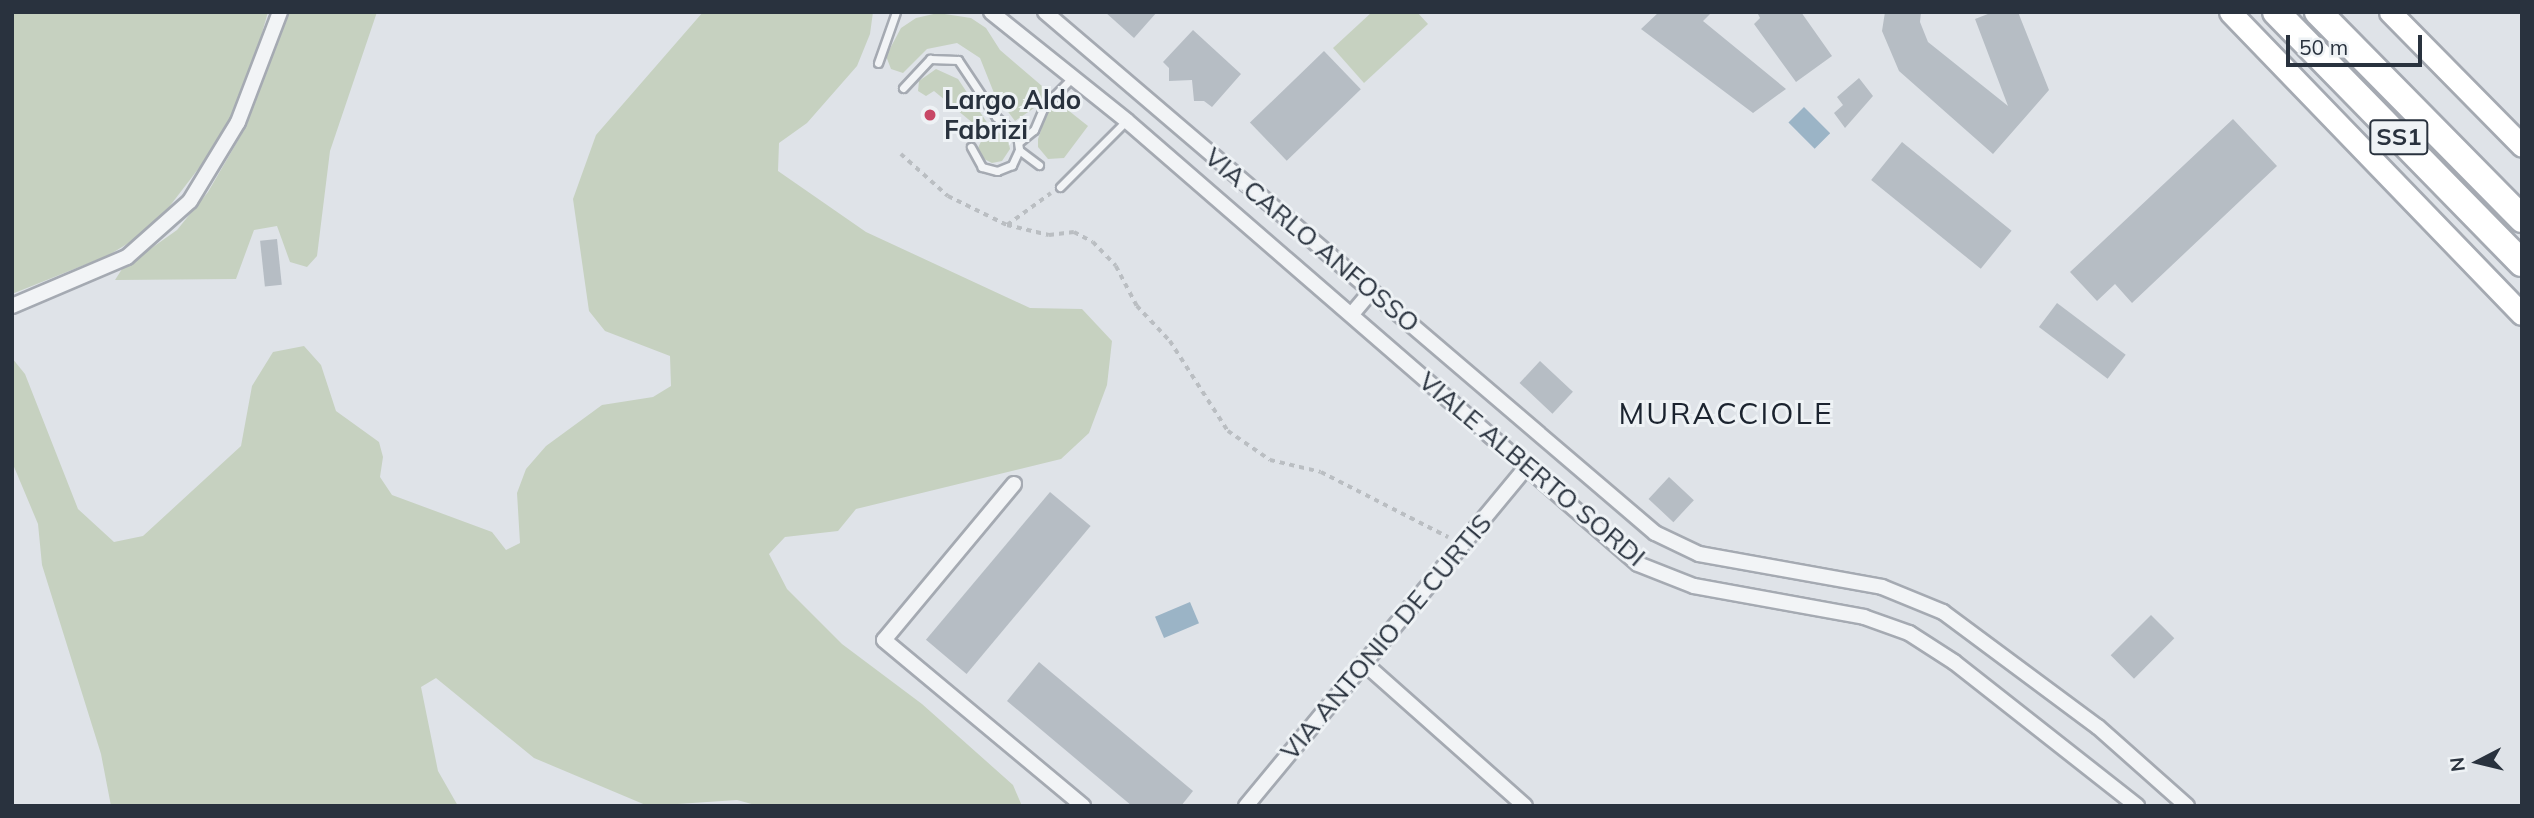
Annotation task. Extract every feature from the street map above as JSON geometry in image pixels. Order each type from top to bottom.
[{"type":"highway","name":"SS1","points":[[2276,12],[2522,263]]},
{"type":"highway","name":"SS1","points":[[2318,12],[2522,219]]},
{"type":"highway","points":[[2494,233],[2522,270]]},
{"type":"street","points":[[12,306],[127,257],[190,201],[238,122],[280,12]]},
{"type":"street","name":"VIALE ALBERTO SORDI","points":[[990,12],[1127,121],[1620,549],[1658,574],[1694,586],[1864,617],[1909,633],[1954,662],[2137,806]]},
{"type":"street","name":"VIA CARLO ANFOSSO","points":[[1045,12],[1669,542],[1699,554],[1852,581],[1919,599],[1993,645],[2109,736],[2188,806]]},
{"type":"street","points":[[2230,12],[2522,314]]},
{"type":"street","points":[[2390,12],[2522,146]]},
{"type":"street","points":[[1352,314],[1371,291]]},
{"type":"street","name":"VIA ANTONIO DE CURTIS","points":[[1246,806],[1526,468]]},
{"type":"street","points":[[1014,484],[884,639],[1083,806]]},
{"type":"street","points":[[1364,663],[1525,806]]},
{"type":"lane","points":[[877,63],[896,12]]},
{"type":"lane","points":[[903,88],[930,59],[958,60],[1019,146],[1039,165]]},
{"type":"lane","points":[[971,146],[982,167],[997,171],[1012,165],[1019,146],[1034,130],[1044,106],[1074,77]]},
{"type":"lane","points":[[1060,187],[1127,121]]},
{"type":"path","points":[[901,154],[948,196],[1007,225],[1049,235],[1073,232],[1094,242],[1116,266],[1137,306],[1170,341],[1228,431],[1249,446],[1270,460],[1321,472],[1462,544]]},
{"type":"path","points":[[1007,225],[1060,187]]},
{"type":"green space","points":[[12,12],[268,12],[249,78],[225,134],[153,228],[109,255],[12,294]]},
{"type":"green space","points":[[285,12],[377,12],[330,151],[317,256],[307,267],[290,262],[277,226],[254,230],[236,279],[115,280],[122,269],[177,230],[208,192],[244,130]]},
{"type":"green space","points":[[703,12],[873,12],[870,34],[857,66],[807,123],[779,143],[778,171],[866,232],[1030,308],[1082,309],[1112,341],[1107,385],[1089,433],[1061,459],[856,509],[838,531],[785,537],[769,554],[787,589],[842,644],[922,704],[1013,785],[1022,806],[759,806],[737,800],[648,806],[534,758],[436,678],[421,687],[438,771],[458,806],[111,806],[101,754],[42,565],[38,524],[12,462],[12,358],[25,374],[78,509],[114,542],[143,536],[241,446],[252,386],[273,352],[304,346],[321,365],[336,411],[379,442],[383,457],[380,477],[392,495],[492,532],[506,550],[520,543],[517,493],[526,469],[546,446],[602,405],[653,397],[671,386],[670,356],[605,331],[589,311],[573,199],[596,135]]},
{"type":"green space","points":[[1372,12],[1417,12],[1428,24],[1364,83],[1333,48]]},
{"type":"green space","name":"Largo Aldo Fabrizi","points":[[938,13],[971,18],[986,28],[1000,50],[1049,92],[1043,102],[1015,121],[994,93],[980,58],[957,43],[927,49],[903,73],[891,69],[886,56],[901,28],[916,18]]},
{"type":"green space","name":"Largo Aldo Fabrizi","points":[[936,69],[958,79],[990,127],[1008,139],[1010,149],[1002,161],[992,163],[982,158],[978,148],[985,133],[934,91],[926,96],[918,91],[919,81]]},
{"type":"green space","name":"Largo Aldo Fabrizi","points":[[1059,103],[1088,126],[1064,158],[1048,159],[1038,147],[1038,139],[1048,110]]},
{"type":"water","points":[[1804,107],[1830,133],[1815,149],[1788,123]]},
{"type":"water","points":[[1190,602],[1199,623],[1164,638],[1155,617]]},
{"type":"building","points":[[1105,12],[1157,12],[1134,38]]},
{"type":"building","points":[[1659,12],[1712,12],[1703,21],[1786,89],[1753,113],[1641,29]]},
{"type":"building","points":[[1757,12],[1801,12],[1832,56],[1796,82],[1754,24],[1760,18]]},
{"type":"building","points":[[1885,12],[1921,12],[1920,22],[1928,42],[2008,106],[1975,19],[1993,12],[2018,12],[2049,90],[1993,154],[1899,71],[1882,31]]},
{"type":"building","points":[[1193,30],[1241,74],[1212,107],[1204,101],[1194,101],[1192,80],[1169,81],[1169,68],[1163,62]]},
{"type":"building","points":[[1324,51],[1361,89],[1287,161],[1250,123]]},
{"type":"building","points":[[1859,78],[1873,96],[1845,128],[1834,113],[1843,105],[1837,97]]},
{"type":"building","points":[[2233,119],[2277,166],[2132,303],[2115,284],[2097,301],[2070,272]]},
{"type":"building","points":[[1902,142],[2012,231],[1981,269],[1871,180]]},
{"type":"building","points":[[277,239],[282,285],[265,287],[260,241]]},
{"type":"building","points":[[2057,303],[2126,355],[2108,379],[2039,327]]},
{"type":"building","points":[[1540,361],[1573,392],[1552,414],[1520,383]]},
{"type":"building","points":[[1669,477],[1694,500],[1673,522],[1649,499]]},
{"type":"building","points":[[1050,492],[1091,526],[967,674],[926,640]]},
{"type":"building","points":[[2151,615],[2174,638],[2134,679],[2111,655]]},
{"type":"building","points":[[1039,662],[1193,791],[1181,806],[1132,806],[1007,701]]},
{"type":"place","name":"Largo Aldo Fabrizi","points":[[930,115]]},
{"type":"district","name":"MURACCIOLE","points":[[1726,413]]}]
